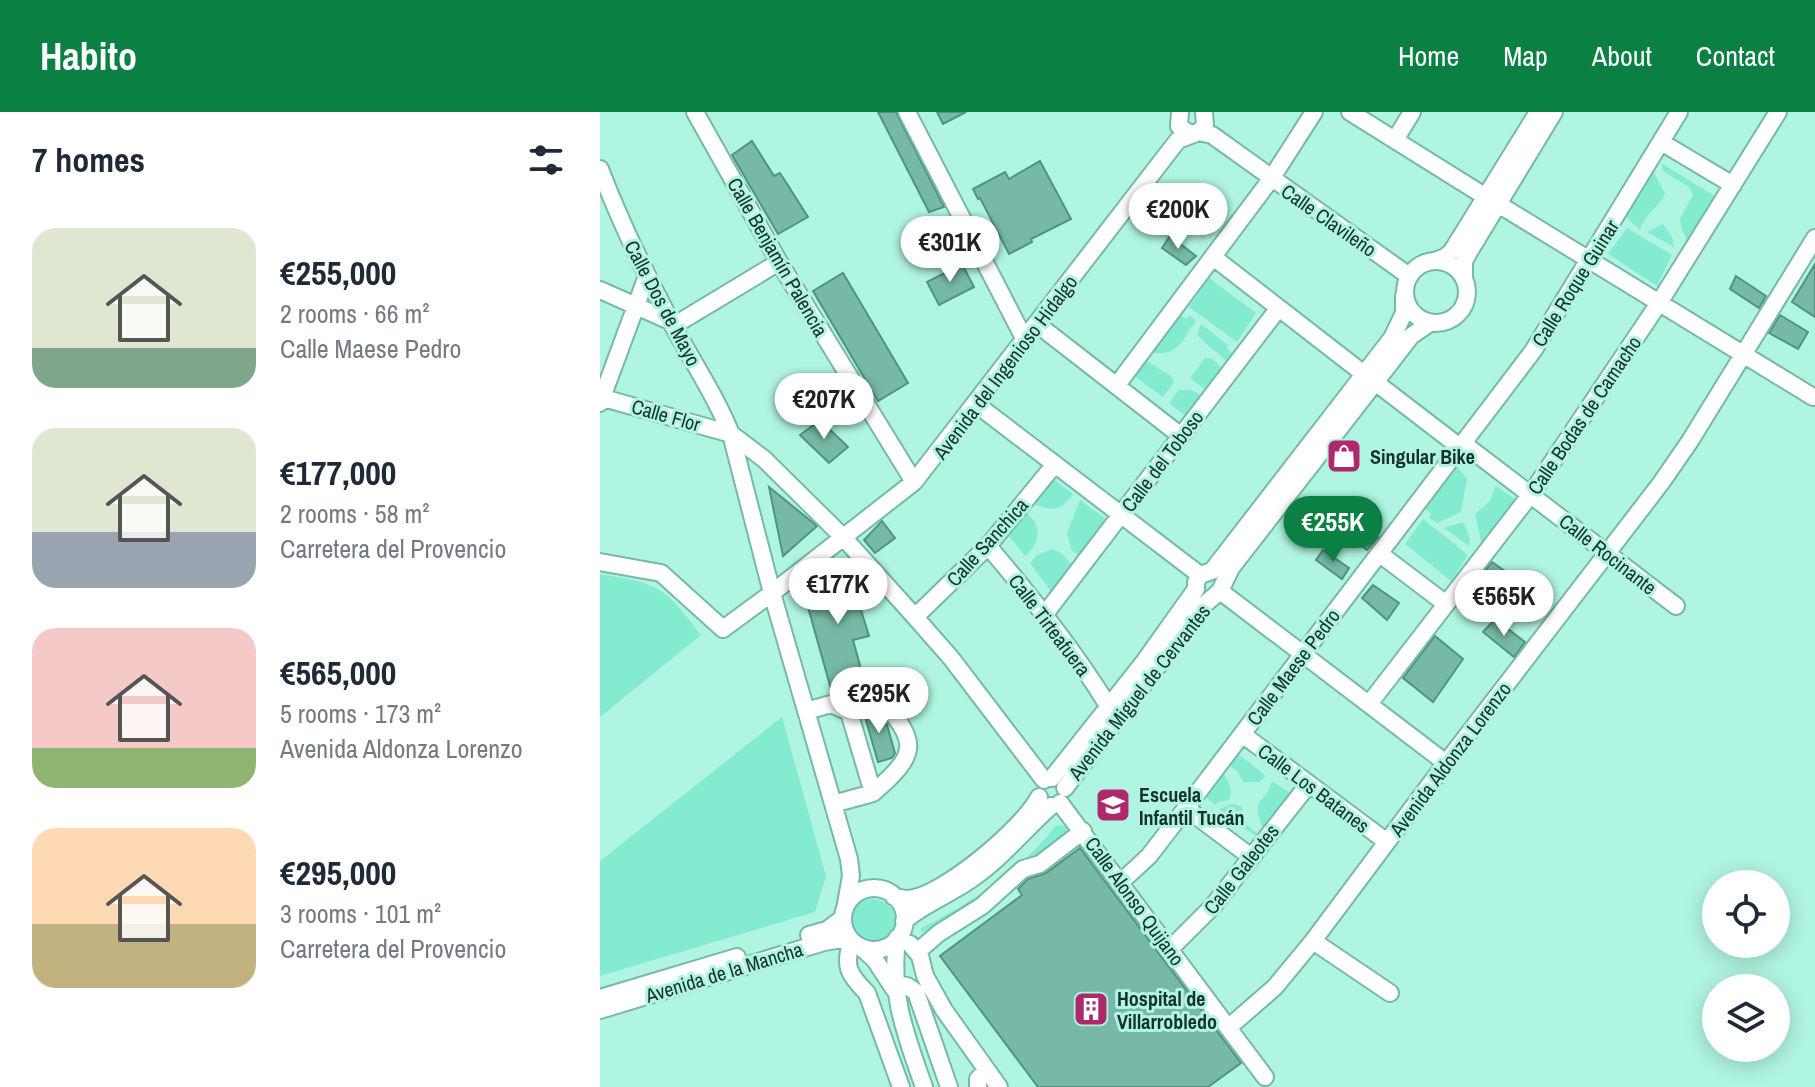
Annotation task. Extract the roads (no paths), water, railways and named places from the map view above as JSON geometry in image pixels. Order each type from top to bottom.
[{"type":"street","name":"Calle Benjamín Palencia","points":[[695,112],[779,262],[914,482]]},
{"type":"street","points":[[907,112],[1025,340]]},
{"type":"street","points":[[1117,385],[1271,179],[1314,112]]},
{"type":"street","points":[[1350,112],[1813,397]]},
{"type":"street","points":[[1395,140],[1412,112]]},
{"type":"street","points":[[1538,112],[1492,201],[1464,261],[1466,300],[1458,314],[1449,321],[1430,323],[1412,314],[1404,296],[1409,276],[1417,267],[1452,251],[1492,201],[1554,112]]},
{"type":"street","name":"Calle Roque Guinar","points":[[1463,446],[1533,351],[1679,112]]},
{"type":"street","name":"Calle Bodas de Camacho","points":[[1369,704],[1531,494],[1659,303],[1778,112]]},
{"type":"street","name":"Avenida del Ingenioso Hidalgo","points":[[600,562],[661,573],[723,629],[772,593],[914,482],[1193,122]]},
{"type":"street","name":"Calle Clavileño","points":[[1193,122],[1409,276]]},
{"type":"street","points":[[1661,142],[1733,185]]},
{"type":"street","name":"Calle Dos de Mayo","points":[[600,169],[616,212],[647,276],[721,409],[731,434],[772,593],[849,859]]},
{"type":"street","points":[[600,205],[616,212]]},
{"type":"street","name":"Avenida Aldonza Lorenzo","points":[[1228,1028],[1275,987],[1313,941],[1607,555],[1679,458],[1815,238]]},
{"type":"street","name":"Calle Rocinante","points":[[1213,257],[1676,606]]},
{"type":"street","points":[[1435,261],[1450,265],[1464,279]]},
{"type":"street","points":[[600,290],[672,324],[779,262]]},
{"type":"street","points":[[601,399],[647,276]]},
{"type":"street","name":"Avenida Miguel de Cervantes","points":[[1370,378],[1400,325],[1404,296]]},
{"type":"street","name":"Calle del Toboso","points":[[1045,614],[1278,309]]},
{"type":"street","name":"Avenida Miguel de Cervantes","points":[[888,893],[906,899],[932,891],[971,866],[1052,792],[1109,707],[1211,584],[1273,495],[1370,378],[1411,336],[1430,323]]},
{"type":"street","points":[[1037,324],[1181,436]]},
{"type":"street","name":"Calle Flor","points":[[601,399],[731,434]]},
{"type":"street","points":[[976,404],[1446,763]]},
{"type":"street","name":"Calle Alonso Quijano","points":[[731,434],[764,459],[843,537],[951,658],[1265,1077]]},
{"type":"street","name":"Calle Maese Pedro","points":[[1121,882],[1149,856],[1463,446]]},
{"type":"street","name":"Calle Sanchica","points":[[915,617],[988,546],[1055,464]]},
{"type":"street","name":"Calle Tirteafuera","points":[[988,546],[1045,614],[1109,707]]},
{"type":"street","points":[[1380,554],[1446,604]]},
{"type":"street","name":"Avenida Miguel de Cervantes","points":[[901,931],[920,909],[996,861],[1205,604],[1211,584]]},
{"type":"street","points":[[806,711],[872,693],[879,696],[908,733],[908,755],[902,766],[873,793],[833,804]]},
{"type":"street","points":[[831,704],[849,712],[873,793]]},
{"type":"street","name":"Calle Los Batanes","points":[[1242,734],[1387,842]]},
{"type":"street","name":"Calle Galeotes","points":[[1170,949],[1206,914],[1308,785]]},
{"type":"street","points":[[1186,808],[1251,857]]},
{"type":"street","points":[[917,952],[939,933],[982,906],[1023,869],[1040,864],[1083,831]]},
{"type":"street","points":[[849,859],[858,871],[902,906],[895,987],[907,1039],[924,1087]]},
{"type":"street","points":[[849,859],[851,876],[844,913],[854,942],[875,960],[895,987]]},
{"type":"street","points":[[844,913],[857,893],[866,889],[888,893]]},
{"type":"street","name":"Avenida de la Mancha","points":[[600,998],[827,930],[844,913]]},
{"type":"street","points":[[854,942],[879,949],[901,931]]},
{"type":"street","points":[[901,931],[917,952],[925,976],[978,1082],[999,1087]]},
{"type":"street","name":"Avenida de la Mancha","points":[[600,1010],[831,940],[854,942]]},
{"type":"street","points":[[1313,941],[1390,993]]},
{"type":"street","points":[[854,942],[847,955],[848,969],[867,993],[901,1087]]},
{"type":"street","points":[[895,987],[907,986],[916,992],[949,1087]]},
{"type":"place","name":"Singular Bike","points":[[1344,456]]},
{"type":"place","name":"Escuela Infantil Tucán","points":[[1113,805]]},
{"type":"place","name":"Hospital de Villarrobledo","points":[[1091,1009]]}]
